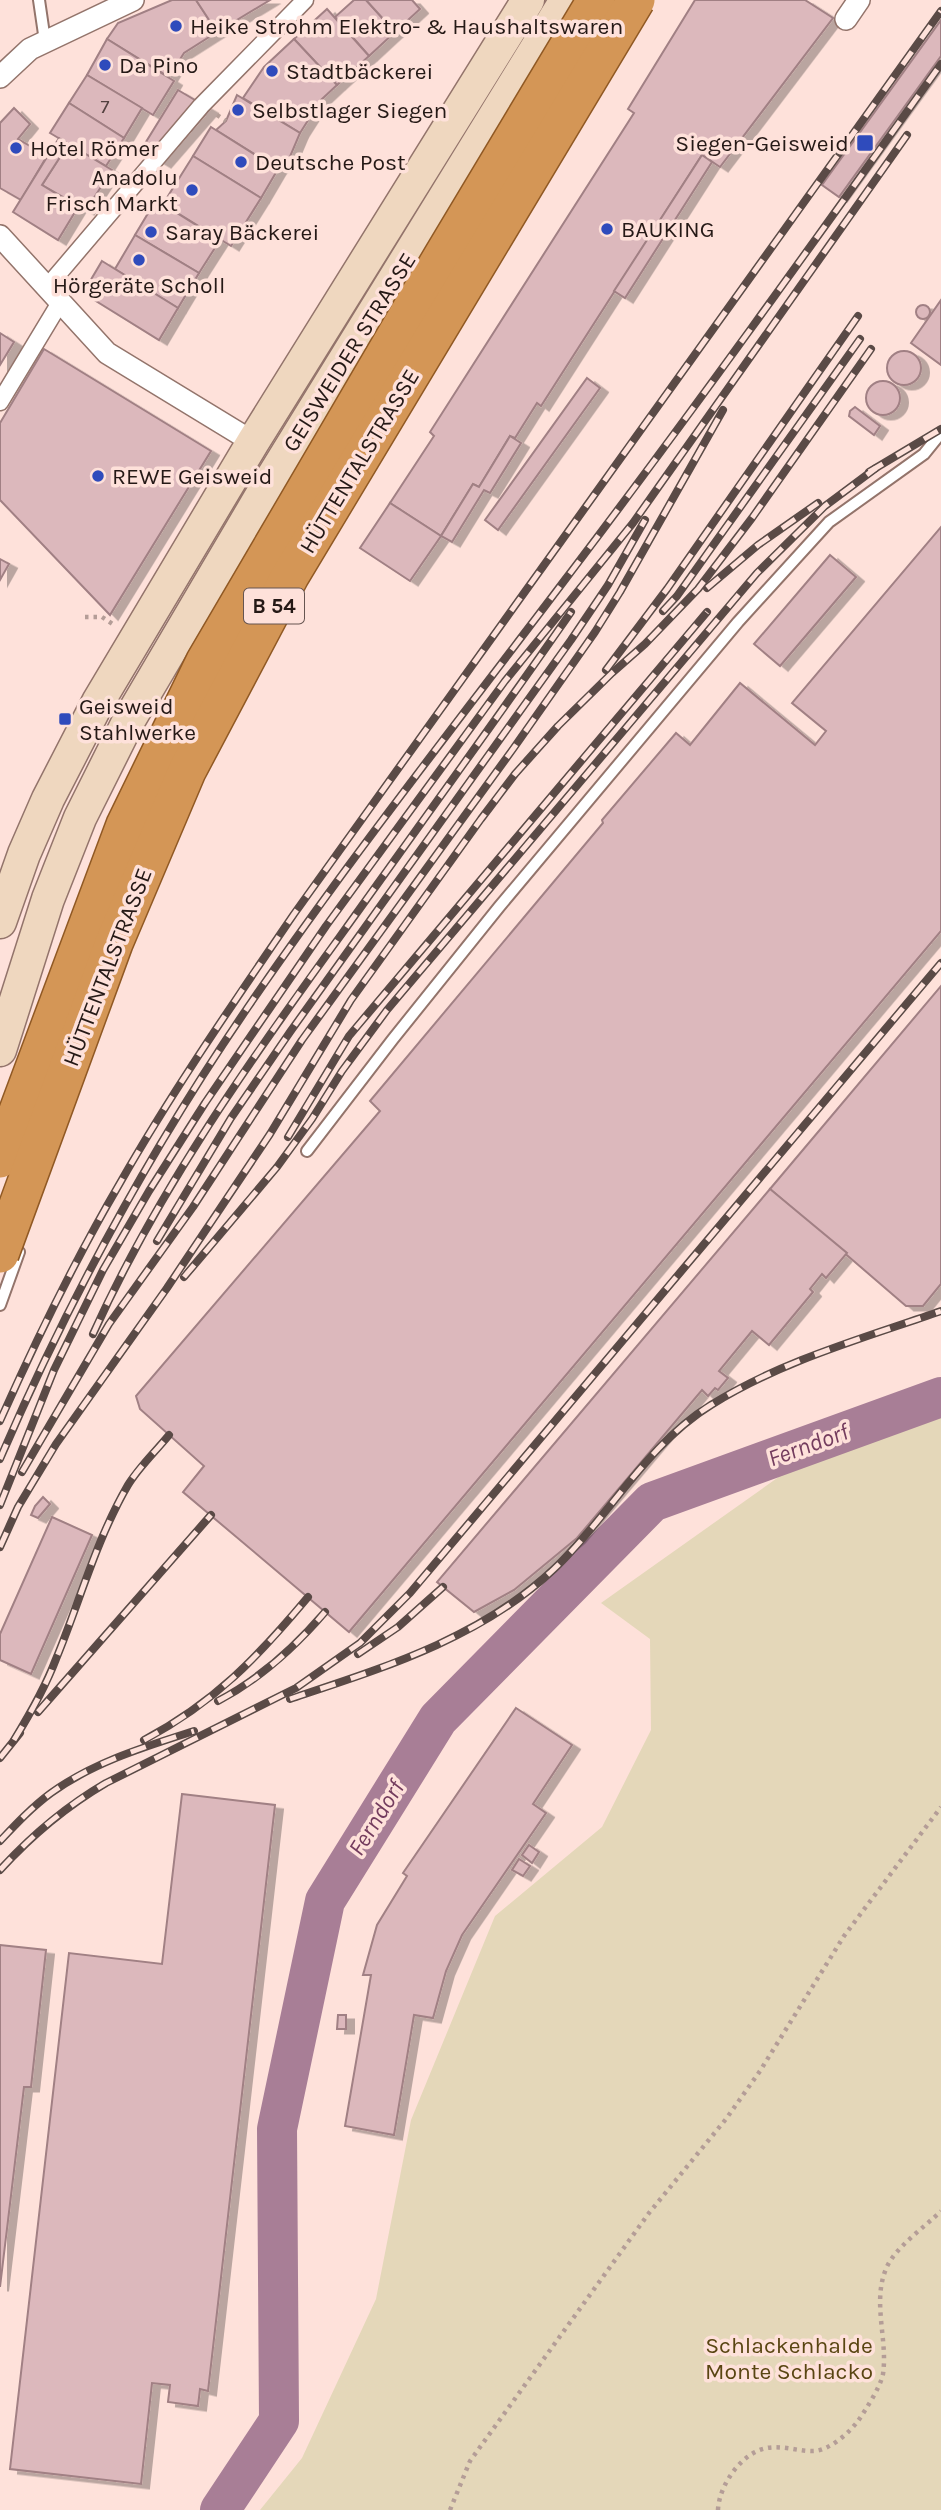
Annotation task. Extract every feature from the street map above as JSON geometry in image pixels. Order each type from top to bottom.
[{"type":"highway","name":"HÜTTENTALSTRASSE","points":[[0,1159],[125,825],[205,661],[429,278],[596,0]]},
{"type":"highway","name":"HÜTTENTALSTRASSE","points":[[11,1249],[114,943],[187,771],[290,576],[636,0]]},
{"type":"main road","name":"GEISWEIDER STRASSE","points":[[0,922],[24,854],[48,799],[99,702],[253,442],[527,0]]},
{"type":"main road","name":"GEISWEIDER STRASSE","points":[[0,1051],[48,899],[80,818],[129,720],[260,498],[566,0]]},
{"type":"main road","points":[[48,799],[80,818]]},
{"type":"street","points":[[0,77],[30,49],[133,0]]},
{"type":"street","points":[[0,402],[55,294],[201,106],[304,0]]},
{"type":"street","points":[[846,19],[859,0]]},
{"type":"street","points":[[0,236],[107,353],[253,442]]},
{"type":"lane","points":[[39,0],[46,41]]},
{"type":"lane","points":[[307,1151],[499,907],[738,622],[829,522],[924,454],[941,433]]},
{"type":"lane","points":[[0,1305],[11,1249]]},
{"type":"path","points":[[289,159],[307,170]]},
{"type":"path","points":[[85,617],[102,617],[109,621]]},
{"type":"path","points":[[450,2510],[470,2461],[649,2213],[747,2090],[844,1936],[941,1807]]},
{"type":"path","points":[[718,2510],[718,2498],[736,2468],[752,2453],[768,2447],[817,2451],[832,2444],[857,2422],[883,2376],[881,2291],[886,2267],[895,2254],[941,2211]]},
{"type":"green space","name":"Schlackenhalde Monte Schlacko","points":[[941,1414],[941,2510],[260,2510],[302,2458],[376,2299],[411,2120],[495,1916],[602,1827],[651,1730],[650,1639],[601,1603],[797,1464]]},
{"type":"building","points":[[172,0],[196,0],[217,32],[184,53],[169,77],[107,39],[118,23]]},
{"type":"building","points":[[196,0],[270,0],[217,32]]},
{"type":"building","points":[[354,0],[366,0],[395,32],[369,56],[335,17]]},
{"type":"building","points":[[366,0],[412,0],[420,9],[395,32]]},
{"type":"building","name":"BAUKING","points":[[695,0],[805,0],[833,18],[720,167],[702,155],[541,406],[537,403],[515,438],[510,436],[479,487],[473,484],[441,536],[390,503],[434,436],[430,432],[634,113],[628,109]]},
{"type":"building","points":[[327,9],[369,56],[337,85],[294,39]]},
{"type":"building","points":[[941,20],[941,56],[839,197],[822,185]]},
{"type":"building","points":[[107,39],[174,81],[153,115],[87,75]]},
{"type":"building","points":[[294,39],[337,85],[321,100],[300,133],[243,98],[264,67]]},
{"type":"building","points":[[87,75],[142,108],[124,138],[69,103]]},
{"type":"building","points":[[178,90],[210,109],[163,163],[141,150]]},
{"type":"building","points":[[237,95],[300,133],[289,159],[278,169],[216,130],[226,121]]},
{"type":"building","points":[[69,103],[124,138],[106,166],[50,133]]},
{"type":"building","name":"Hotel Römer","points":[[14,108],[30,124],[18,139],[47,156],[21,200],[0,188],[0,123]]},
{"type":"building","points":[[211,127],[278,169],[261,198],[193,156]]},
{"type":"building","points":[[59,138],[112,170],[86,210],[42,185],[62,154],[52,149]]},
{"type":"building","points":[[52,149],[62,154],[42,185],[78,207],[58,240],[13,212]]},
{"type":"building","points":[[702,155],[712,162],[625,298],[614,291]]},
{"type":"building","points":[[193,156],[261,198],[231,246],[163,204]]},
{"type":"building","points":[[156,200],[220,240],[199,273],[135,235]]},
{"type":"building","points":[[135,235],[199,273],[178,308],[115,269]]},
{"type":"building","points":[[102,261],[178,308],[159,340],[83,293]]},
{"type":"building","points":[[941,300],[941,365],[911,343]]},
{"type":"building","points":[[920,305],[926,305],[930,312],[926,319],[920,319],[916,315],[916,309]]},
{"type":"building","points":[[0,333],[14,342],[0,365]]},
{"type":"building","name":"REWE Geisweid","points":[[44,349],[211,451],[110,615],[0,500],[0,423]]},
{"type":"building","points":[[904,351],[916,356],[921,368],[916,380],[904,385],[892,380],[887,368],[892,356]]},
{"type":"building","points":[[587,378],[600,388],[498,530],[485,520]]},
{"type":"building","points":[[883,381],[895,386],[900,398],[895,410],[883,415],[871,410],[866,398],[871,386]]},
{"type":"building","points":[[855,407],[880,426],[874,435],[849,416]]},
{"type":"building","points":[[510,436],[521,443],[490,493],[484,490],[452,542],[441,536],[473,484],[479,487]]},
{"type":"building","points":[[390,503],[441,536],[410,581],[360,548]]},
{"type":"building","points":[[941,527],[941,931],[349,1632],[183,1492],[204,1466],[140,1409],[136,1396],[380,1111],[370,1101],[676,733],[690,745],[740,683],[815,745],[826,731],[792,703]]},
{"type":"building","points":[[830,555],[856,577],[780,666],[754,644]]},
{"type":"building","points":[[0,559],[9,564],[0,580]]},
{"type":"building","points":[[941,986],[941,1284],[923,1306],[906,1306],[770,1189]]},
{"type":"building","points":[[770,1189],[847,1253],[826,1278],[822,1274],[810,1289],[813,1292],[769,1345],[752,1331],[719,1371],[728,1378],[718,1390],[715,1388],[708,1396],[702,1390],[577,1538],[514,1590],[474,1612],[437,1582]]},
{"type":"building","points":[[43,1497],[50,1504],[38,1518],[31,1515],[35,1506]]},
{"type":"building","points":[[52,1517],[92,1535],[31,1674],[0,1660],[0,1634]]},
{"type":"building","points":[[516,1708],[572,1745],[533,1804],[546,1813],[462,1935],[446,1971],[433,2018],[414,2015],[394,2135],[345,2126],[371,1975],[363,1975],[377,1925],[407,1876],[403,1873]]},
{"type":"building","points":[[182,1794],[275,1805],[208,2391],[200,2389],[198,2406],[168,2402],[170,2385],[152,2383],[141,2484],[10,2469],[69,1953],[162,1964]]},
{"type":"building","points":[[529,1845],[539,1852],[532,1863],[522,1855]]},
{"type":"building","points":[[519,1859],[530,1866],[523,1876],[512,1870]]},
{"type":"building","points":[[0,1945],[46,1950],[31,2087],[24,2087],[0,2287]]},
{"type":"building","points":[[338,2015],[346,2015],[346,2029],[337,2029]]},
{"type":"waterway","name":"Ferndorf","points":[[220,2510],[279,2421],[277,2129],[325,1901],[438,1719],[652,1502],[941,1397]]},
{"type":"railway","points":[[0,1421],[57,1300],[103,1212],[161,1114],[227,1013],[294,914],[941,11]]},
{"type":"railway","points":[[0,1459],[54,1342],[113,1227],[178,1115],[248,1007],[363,846],[610,521],[941,64]]},
{"type":"railway","points":[[0,1505],[54,1370],[103,1270],[205,1103],[326,926],[505,681],[633,523],[907,135]]},
{"type":"railway","points":[[606,670],[667,589],[858,316]]},
{"type":"railway","points":[[663,611],[677,596],[860,339]]},
{"type":"railway","points":[[0,1547],[18,1507],[56,1444],[167,1288],[270,1134],[351,1000],[481,819],[515,774],[558,726],[645,644],[698,589],[752,518],[871,349]]},
{"type":"railway","points":[[22,1472],[109,1324],[193,1207],[302,1040],[595,632],[723,410]]},
{"type":"railway","points":[[869,472],[941,429]]},
{"type":"railway","points":[[184,1277],[277,1167],[387,1010],[757,573],[825,506],[876,468]]},
{"type":"railway","points":[[707,588],[758,545],[818,503]]},
{"type":"railway","points":[[157,1241],[231,1118],[571,640],[608,585],[645,520]]},
{"type":"railway","points":[[93,1334],[146,1229],[239,1079],[571,612]]},
{"type":"railway","points":[[288,1137],[349,1036],[707,612]]},
{"type":"railway","points":[[0,1870],[50,1822],[91,1792],[296,1688],[360,1643],[410,1593],[941,963]]},
{"type":"railway","points":[[290,1699],[429,1648],[495,1614],[526,1593],[574,1549],[667,1440],[711,1405],[794,1363],[941,1311]]},
{"type":"railway","points":[[14,1740],[52,1670],[97,1549],[117,1506],[132,1478],[169,1435]]},
{"type":"railway","points":[[38,1712],[211,1515]]},
{"type":"railway","points":[[358,1654],[398,1627],[443,1587]]},
{"type":"railway","points":[[144,1740],[214,1694],[271,1640],[308,1597]]},
{"type":"railway","points":[[218,1701],[276,1662],[325,1612]]},
{"type":"railway","points":[[0,1841],[37,1804],[84,1772],[120,1756],[194,1731]]},
{"type":"railway","points":[[0,1758],[20,1733]]},
{"type":"place","name":"Heike Strohm Elektro- & Haushaltswaren","points":[[176,26]]},
{"type":"place","name":"Da Pino","points":[[105,65]]},
{"type":"place","name":"Stadtbäckerei","points":[[272,71]]},
{"type":"place","name":"Selbstlager Siegen","points":[[238,110]]},
{"type":"place","name":"Siegen-Geisweid","points":[[865,143]]},
{"type":"place","name":"Hotel Römer","points":[[16,148]]},
{"type":"place","name":"Deutsche Post","points":[[241,162]]},
{"type":"place","name":"Anadolu Frisch Markt","points":[[192,190]]},
{"type":"place","name":"BAUKING","points":[[607,229]]},
{"type":"place","name":"Saray Bäckerei","points":[[151,232]]},
{"type":"place","name":"Hörgeräte Scholl","points":[[139,260]]},
{"type":"place","name":"REWE Geisweid","points":[[98,476]]},
{"type":"place","name":"Geisweid Stahlwerke","points":[[65,719]]}]
